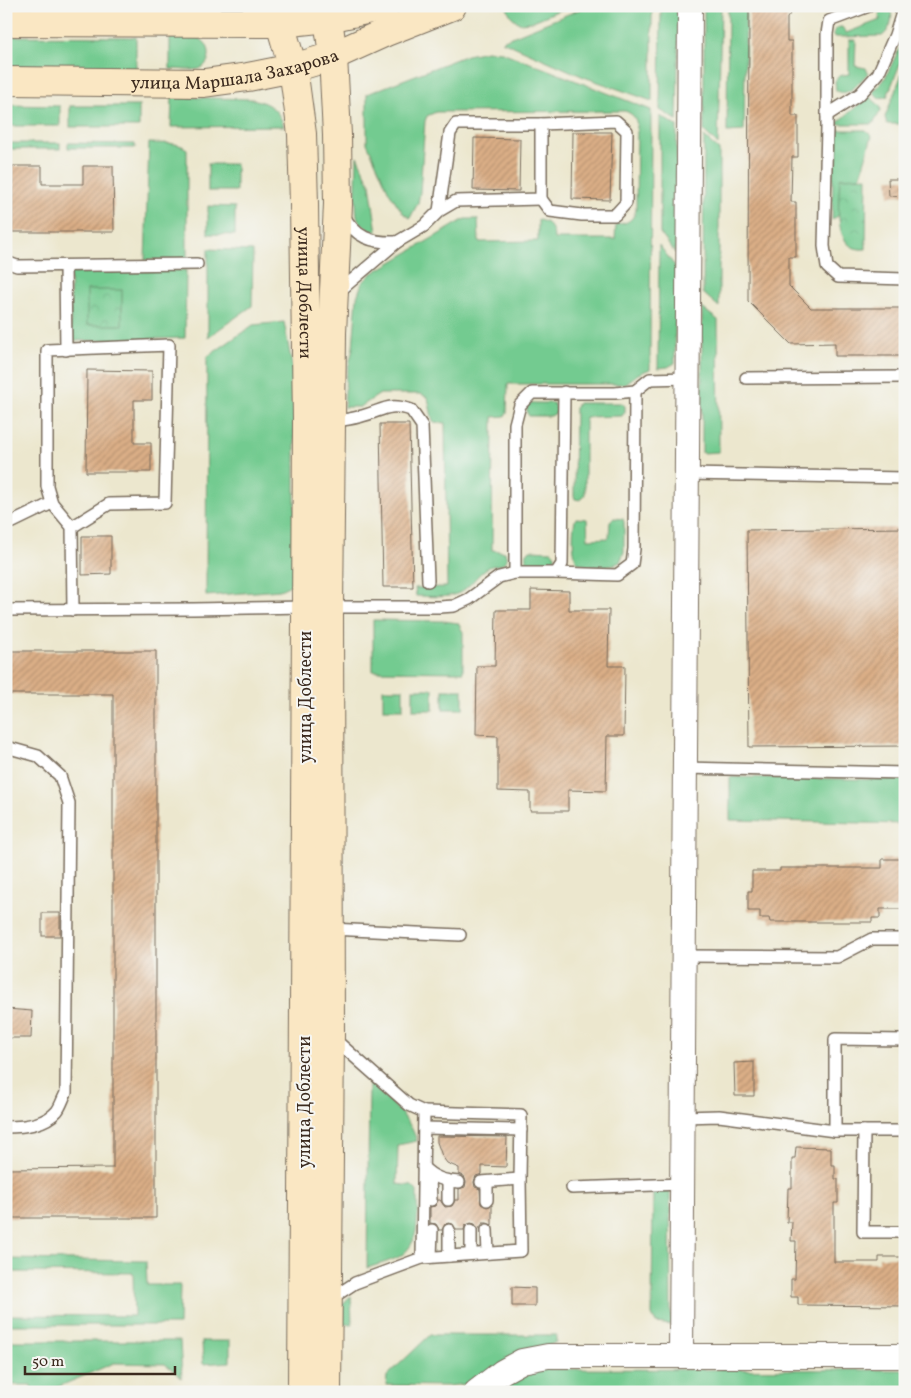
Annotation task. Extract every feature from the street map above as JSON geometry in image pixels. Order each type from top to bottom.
[{"type":"main road","name":"улица Маршала Захарова","points":[[6,22],[278,15],[385,6]]},
{"type":"main road","name":"улица Маршала Захарова","points":[[6,81],[204,83],[248,77],[293,68],[333,56],[386,32],[452,6]]},
{"type":"main road","name":"улица Доблести","points":[[319,422],[333,296],[338,204],[333,56],[327,12]]},
{"type":"main road","name":"улица Доблести","points":[[278,15],[293,68],[302,134],[319,422],[317,607],[318,929],[302,1392]]},
{"type":"main road","name":"улица Доблести","points":[[318,929],[330,1035],[327,1392]]},
{"type":"street","points":[[681,1355],[690,6]]},
{"type":"street","points":[[476,1392],[502,1372],[522,1361],[548,1356],[905,1356]]},
{"type":"lane","points":[[869,6],[829,21],[827,34],[824,246],[827,267],[838,277],[905,279]]},
{"type":"lane","points":[[827,115],[860,94],[878,74],[895,36],[904,6]]},
{"type":"lane","points":[[439,210],[450,133],[456,124],[541,124],[616,121],[627,131],[626,203],[615,214],[582,215],[550,211],[541,200],[541,124]]},
{"type":"lane","points":[[333,296],[397,242],[424,226],[439,210],[456,201],[541,200]]},
{"type":"lane","points":[[338,204],[349,225],[362,236],[378,242],[397,242]]},
{"type":"lane","points":[[6,262],[17,266],[197,264]]},
{"type":"lane","points":[[66,266],[66,350]]},
{"type":"lane","points":[[72,527],[109,504],[165,502],[170,345],[47,350],[47,486],[52,503],[72,527],[73,610]]},
{"type":"lane","points":[[746,378],[905,377]]},
{"type":"lane","points":[[515,573],[514,424],[520,404],[532,393],[615,393],[635,391],[650,379],[688,378]]},
{"type":"lane","points":[[6,610],[440,607],[454,606],[469,599],[499,577],[515,573],[617,575],[632,564],[634,550],[635,391]]},
{"type":"lane","points":[[556,573],[562,564],[564,392]]},
{"type":"lane","points":[[319,422],[363,416],[384,407],[399,406],[411,410],[422,426],[428,581]]},
{"type":"lane","points":[[687,474],[905,478]]},
{"type":"lane","points":[[6,522],[13,522],[52,503]]},
{"type":"lane","points":[[6,747],[38,756],[60,776],[70,803],[66,1093],[58,1110],[44,1121],[22,1127],[6,1127]]},
{"type":"lane","points":[[684,768],[905,774]]},
{"type":"lane","points":[[318,929],[460,935]]},
{"type":"lane","points":[[683,956],[837,957],[872,939],[905,938]]},
{"type":"lane","points":[[328,1301],[355,1283],[426,1258],[521,1251],[521,1114],[424,1112],[409,1105],[330,1035]]},
{"type":"lane","points":[[835,1131],[835,1039],[905,1040]]},
{"type":"lane","points":[[424,1112],[427,1171],[431,1200]]},
{"type":"lane","points":[[683,1117],[719,1116],[835,1131],[898,1131]]},
{"type":"lane","points":[[424,1128],[521,1130]]},
{"type":"lane","points":[[864,1132],[862,1232],[905,1232]]},
{"type":"lane","points":[[426,1258],[427,1171]]},
{"type":"lane","points":[[427,1171],[454,1182],[448,1200]]},
{"type":"lane","points":[[487,1200],[484,1182],[520,1179]]},
{"type":"lane","points":[[572,1188],[682,1184]]},
{"type":"lane","points":[[426,1258],[432,1230]]},
{"type":"lane","points":[[449,1230],[449,1256]]},
{"type":"lane","points":[[471,1230],[471,1254]]},
{"type":"lane","points":[[487,1230],[488,1254]]},
{"type":"green space","points":[[510,6],[569,6],[531,22],[519,23],[511,16],[507,8]]},
{"type":"green space","points":[[588,6],[652,6],[652,101],[584,77],[502,41]]},
{"type":"green space","points":[[661,6],[679,6],[677,120],[660,110]]},
{"type":"green space","points":[[704,6],[721,6],[718,145],[704,131]]},
{"type":"green space","points":[[728,6],[746,6],[744,131],[727,132]]},
{"type":"green space","points":[[884,7],[889,7],[892,19],[887,31],[882,36],[836,37],[833,35],[839,27],[842,27],[846,33],[880,20],[879,13]]},
{"type":"green space","points":[[6,36],[136,37],[136,69],[6,68]]},
{"type":"green space","points":[[170,37],[192,37],[203,41],[209,54],[207,63],[196,70],[170,69]]},
{"type":"green space","points":[[849,40],[856,40],[855,66],[866,68],[868,73],[854,88],[849,91],[840,92],[836,90],[835,81],[839,76],[849,74]]},
{"type":"green space","points":[[901,45],[905,51],[887,97],[879,98],[873,92],[884,80]]},
{"type":"green space","points":[[487,51],[502,52],[651,110],[650,369],[638,374],[625,384],[508,384],[507,414],[505,416],[493,417],[492,550],[505,552],[507,560],[501,565],[483,571],[470,585],[454,595],[444,597],[416,596],[415,588],[447,587],[445,423],[433,422],[428,398],[421,394],[380,394],[360,407],[344,407],[346,377],[353,348],[357,297],[362,283],[371,274],[465,219],[478,219],[479,242],[538,241],[538,220],[550,226],[554,239],[615,239],[616,224],[629,221],[636,210],[637,126],[634,117],[628,112],[436,112],[427,116],[425,121],[418,203],[410,218],[403,213],[389,192],[367,143],[367,94],[467,55]]},
{"type":"green space","points":[[905,66],[905,124],[887,124],[885,117]]},
{"type":"green space","points":[[869,96],[880,106],[881,110],[873,124],[836,124]]},
{"type":"green space","points":[[172,97],[253,99],[273,108],[284,126],[171,127]]},
{"type":"green space","points":[[6,105],[60,106],[60,126],[6,126]]},
{"type":"green space","points":[[70,106],[139,106],[139,127],[70,127]]},
{"type":"green space","points":[[660,116],[677,126],[675,253],[660,233]]},
{"type":"green space","points":[[834,130],[866,130],[872,136],[860,177],[840,178],[839,215],[832,220]]},
{"type":"green space","points":[[704,137],[719,150],[719,307],[703,293]]},
{"type":"green space","points":[[6,143],[60,143],[60,149],[6,149]]},
{"type":"green space","points":[[68,143],[135,144],[135,148],[68,148]]},
{"type":"green space","points":[[149,143],[174,144],[187,149],[187,259],[145,260]]},
{"type":"green space","points":[[357,156],[370,184],[377,232],[366,227],[358,219],[356,199]]},
{"type":"green space","points":[[208,164],[236,164],[236,191],[208,191]]},
{"type":"green space","points":[[867,177],[866,249],[855,248],[847,243],[842,234],[839,211],[840,178]]},
{"type":"green space","points":[[208,206],[235,207],[235,235],[208,234]]},
{"type":"green space","points":[[659,245],[675,266],[675,363],[668,367],[658,368]]},
{"type":"green space","points":[[208,249],[253,251],[252,306],[208,337]]},
{"type":"green space","points":[[186,270],[185,338],[71,341],[70,273]]},
{"type":"green space","points":[[87,290],[122,290],[122,325],[87,325]]},
{"type":"green space","points":[[702,308],[718,320],[719,452],[702,453]]},
{"type":"green space","points":[[284,322],[295,381],[295,583],[280,590],[206,596],[207,357],[253,325]]},
{"type":"green space","points":[[529,403],[553,403],[556,407],[556,413],[551,416],[529,416],[527,406]]},
{"type":"green space","points":[[578,403],[622,403],[625,406],[625,412],[622,416],[585,417],[585,494],[581,500],[575,499],[574,496],[575,408]]},
{"type":"green space","points":[[576,518],[587,519],[588,539],[609,538],[610,521],[614,518],[623,519],[624,552],[620,562],[598,566],[577,562],[573,540]]},
{"type":"green space","points":[[530,550],[552,551],[555,555],[555,561],[550,565],[530,565],[526,563],[526,555]]},
{"type":"green space","points":[[373,620],[444,621],[458,623],[463,632],[463,672],[373,671]]},
{"type":"green space","points":[[383,689],[403,689],[403,709],[383,709]]},
{"type":"green space","points":[[413,689],[433,689],[433,710],[413,710]]},
{"type":"green space","points":[[443,690],[463,690],[463,709],[443,709]]},
{"type":"green space","points":[[730,777],[905,780],[905,824],[730,820]]},
{"type":"green space","points":[[369,1083],[409,1123],[417,1141],[398,1145],[397,1184],[412,1186],[417,1191],[417,1219],[414,1237],[411,1245],[405,1252],[397,1258],[367,1268]]},
{"type":"green space","points":[[653,1189],[670,1192],[671,1325],[656,1323],[652,1315]]},
{"type":"green space","points":[[6,1259],[146,1261],[147,1285],[180,1285],[179,1325],[6,1325],[6,1315],[134,1316],[133,1273],[6,1272]]},
{"type":"green space","points":[[351,1296],[352,1324],[339,1324],[341,1308]]},
{"type":"green space","points":[[430,1335],[556,1335],[556,1342],[467,1384],[447,1386],[386,1385],[387,1376]]},
{"type":"green space","points":[[6,1341],[180,1341],[182,1378],[165,1364],[114,1363],[46,1392],[32,1392],[31,1385],[6,1385]]},
{"type":"green space","points":[[202,1341],[230,1341],[230,1362],[203,1364]]},
{"type":"green space","points":[[536,1369],[905,1370],[905,1392],[508,1392],[506,1386],[516,1375]]},
{"type":"building","points":[[749,6],[796,6],[787,18],[787,41],[792,41],[792,116],[798,116],[798,157],[792,157],[791,202],[796,202],[796,257],[789,257],[789,286],[811,308],[905,308],[905,356],[835,356],[835,343],[791,344],[748,301]]},
{"type":"building","points":[[573,132],[612,132],[610,200],[572,199]]},
{"type":"building","points":[[474,138],[520,139],[519,191],[473,190]]},
{"type":"building","points":[[12,166],[42,166],[42,184],[83,184],[83,166],[113,166],[114,232],[12,232]]},
{"type":"building","points":[[888,179],[905,179],[905,195],[889,196]]},
{"type":"building","points":[[87,370],[152,371],[152,400],[134,400],[134,443],[151,443],[151,472],[86,472]]},
{"type":"building","points":[[380,424],[409,424],[413,587],[383,587]]},
{"type":"building","points":[[904,528],[905,746],[749,747],[747,530]]},
{"type":"building","points":[[82,536],[111,536],[111,574],[82,575]]},
{"type":"building","points":[[531,590],[569,591],[569,610],[609,610],[608,666],[625,666],[624,736],[607,736],[606,791],[568,790],[568,811],[530,811],[530,792],[498,791],[498,736],[476,735],[477,666],[495,666],[496,610],[531,610]]},
{"type":"building","points":[[6,651],[156,651],[156,1218],[6,1218],[6,1169],[113,1168],[113,694],[6,694]]},
{"type":"building","points":[[882,859],[905,859],[905,909],[880,909],[880,918],[872,918],[872,922],[770,922],[769,918],[760,918],[760,911],[748,911],[748,891],[752,891],[752,871],[780,871],[780,868],[882,868]]},
{"type":"building","points":[[42,913],[60,913],[60,936],[42,936]]},
{"type":"building","points":[[6,1009],[32,1011],[31,1038],[6,1038]]},
{"type":"building","points":[[754,1062],[754,1096],[735,1096],[734,1063]]},
{"type":"building","points":[[437,1136],[507,1137],[506,1167],[482,1166],[482,1174],[476,1176],[474,1182],[475,1187],[480,1189],[481,1204],[487,1207],[492,1205],[492,1225],[483,1223],[478,1230],[475,1224],[471,1223],[465,1226],[464,1230],[456,1230],[453,1224],[449,1223],[445,1224],[442,1230],[439,1230],[436,1224],[430,1223],[430,1207],[435,1206],[438,1200],[445,1207],[452,1206],[455,1200],[459,1200],[459,1189],[465,1187],[466,1182],[464,1176],[459,1174],[459,1168],[447,1163],[442,1156]]},
{"type":"building","points":[[796,1147],[831,1148],[831,1165],[835,1165],[835,1179],[838,1179],[838,1203],[834,1203],[834,1262],[879,1262],[879,1257],[905,1257],[905,1306],[798,1305],[798,1297],[791,1297],[791,1279],[795,1279],[796,1241],[791,1241],[792,1222],[787,1222],[788,1188],[792,1188],[792,1158],[795,1158]]},
{"type":"building","points":[[512,1287],[535,1288],[535,1306],[512,1306]]}]
